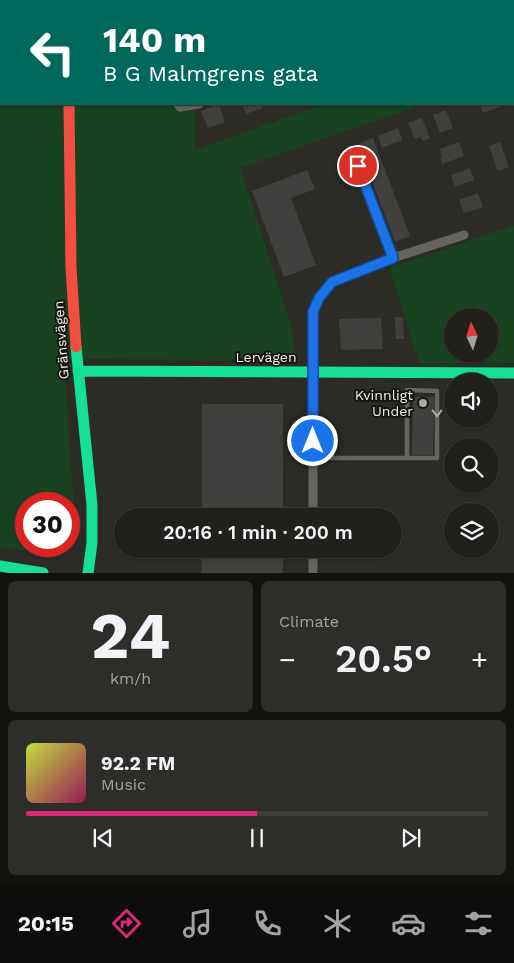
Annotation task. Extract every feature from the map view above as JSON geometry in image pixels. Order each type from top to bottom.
[{"type":"street","name":"Gränsvägen","points":[[70,105],[71,267],[78,371],[92,505],[92,544],[88,573]]},
{"type":"street","points":[[179,105],[180,107],[192,105]]},
{"type":"street","points":[[313,508],[313,312],[319,298],[332,282],[393,258],[464,235]]},
{"type":"street","name":"Lervägen","points":[[78,371],[514,373]]},
{"type":"street","points":[[313,558],[313,573]]},
{"type":"street","points":[[0,566],[43,573]]},
{"type":"lane","points":[[350,148],[393,258]]},
{"type":"lane","points":[[313,458],[407,458],[437,458],[437,391],[408,390],[407,458]]},
{"type":"green space","points":[[0,105],[194,105],[195,150],[321,105],[421,105],[240,168],[290,321],[296,360],[64,359],[73,492],[15,492],[15,549],[0,547]]},
{"type":"green space","points":[[514,225],[514,363],[420,364],[389,268]]},
{"type":"building","points":[[219,105],[225,122],[208,128],[201,111]]},
{"type":"building","points":[[242,105],[262,105],[263,108],[246,114]]},
{"type":"building","points":[[479,105],[504,105],[483,113]]},
{"type":"building","points":[[446,110],[453,128],[440,133],[433,115]]},
{"type":"building","points":[[422,118],[430,138],[422,141],[421,137],[415,139],[408,123]]},
{"type":"building","points":[[398,128],[402,140],[382,148],[378,136]]},
{"type":"building","points":[[373,138],[410,236],[395,242],[358,144]]},
{"type":"building","points":[[459,142],[464,156],[442,164],[440,149]]},
{"type":"building","points":[[500,142],[509,167],[498,171],[489,146]]},
{"type":"building","points":[[470,168],[474,180],[455,187],[451,175]]},
{"type":"building","points":[[307,170],[315,189],[291,198],[316,265],[284,277],[252,191]]},
{"type":"building","points":[[478,193],[483,207],[464,213],[459,200]]},
{"type":"building","points":[[395,317],[403,317],[404,339],[396,339]]},
{"type":"building","points":[[381,318],[383,349],[341,350],[339,319]]},
{"type":"building","points":[[413,397],[434,397],[433,455],[412,455]]},
{"type":"building","points":[[202,404],[283,404],[283,508],[202,508]]},
{"type":"building","points":[[202,558],[283,558],[283,573],[201,573]]},
{"type":"traffic: fast","points":[[76,347],[92,505],[92,543],[88,573]]},
{"type":"traffic: fast","points":[[78,371],[514,373]]},
{"type":"traffic: fast","points":[[0,566],[43,573]]},
{"type":"traffic: jam","points":[[69,105],[71,267],[76,347]]},
{"type":"place","name":"Kvinnligt Under","points":[[423,403]]},
{"type":"route","points":[[313,441],[313,312],[315,305],[332,282],[393,258],[358,166]]}]
